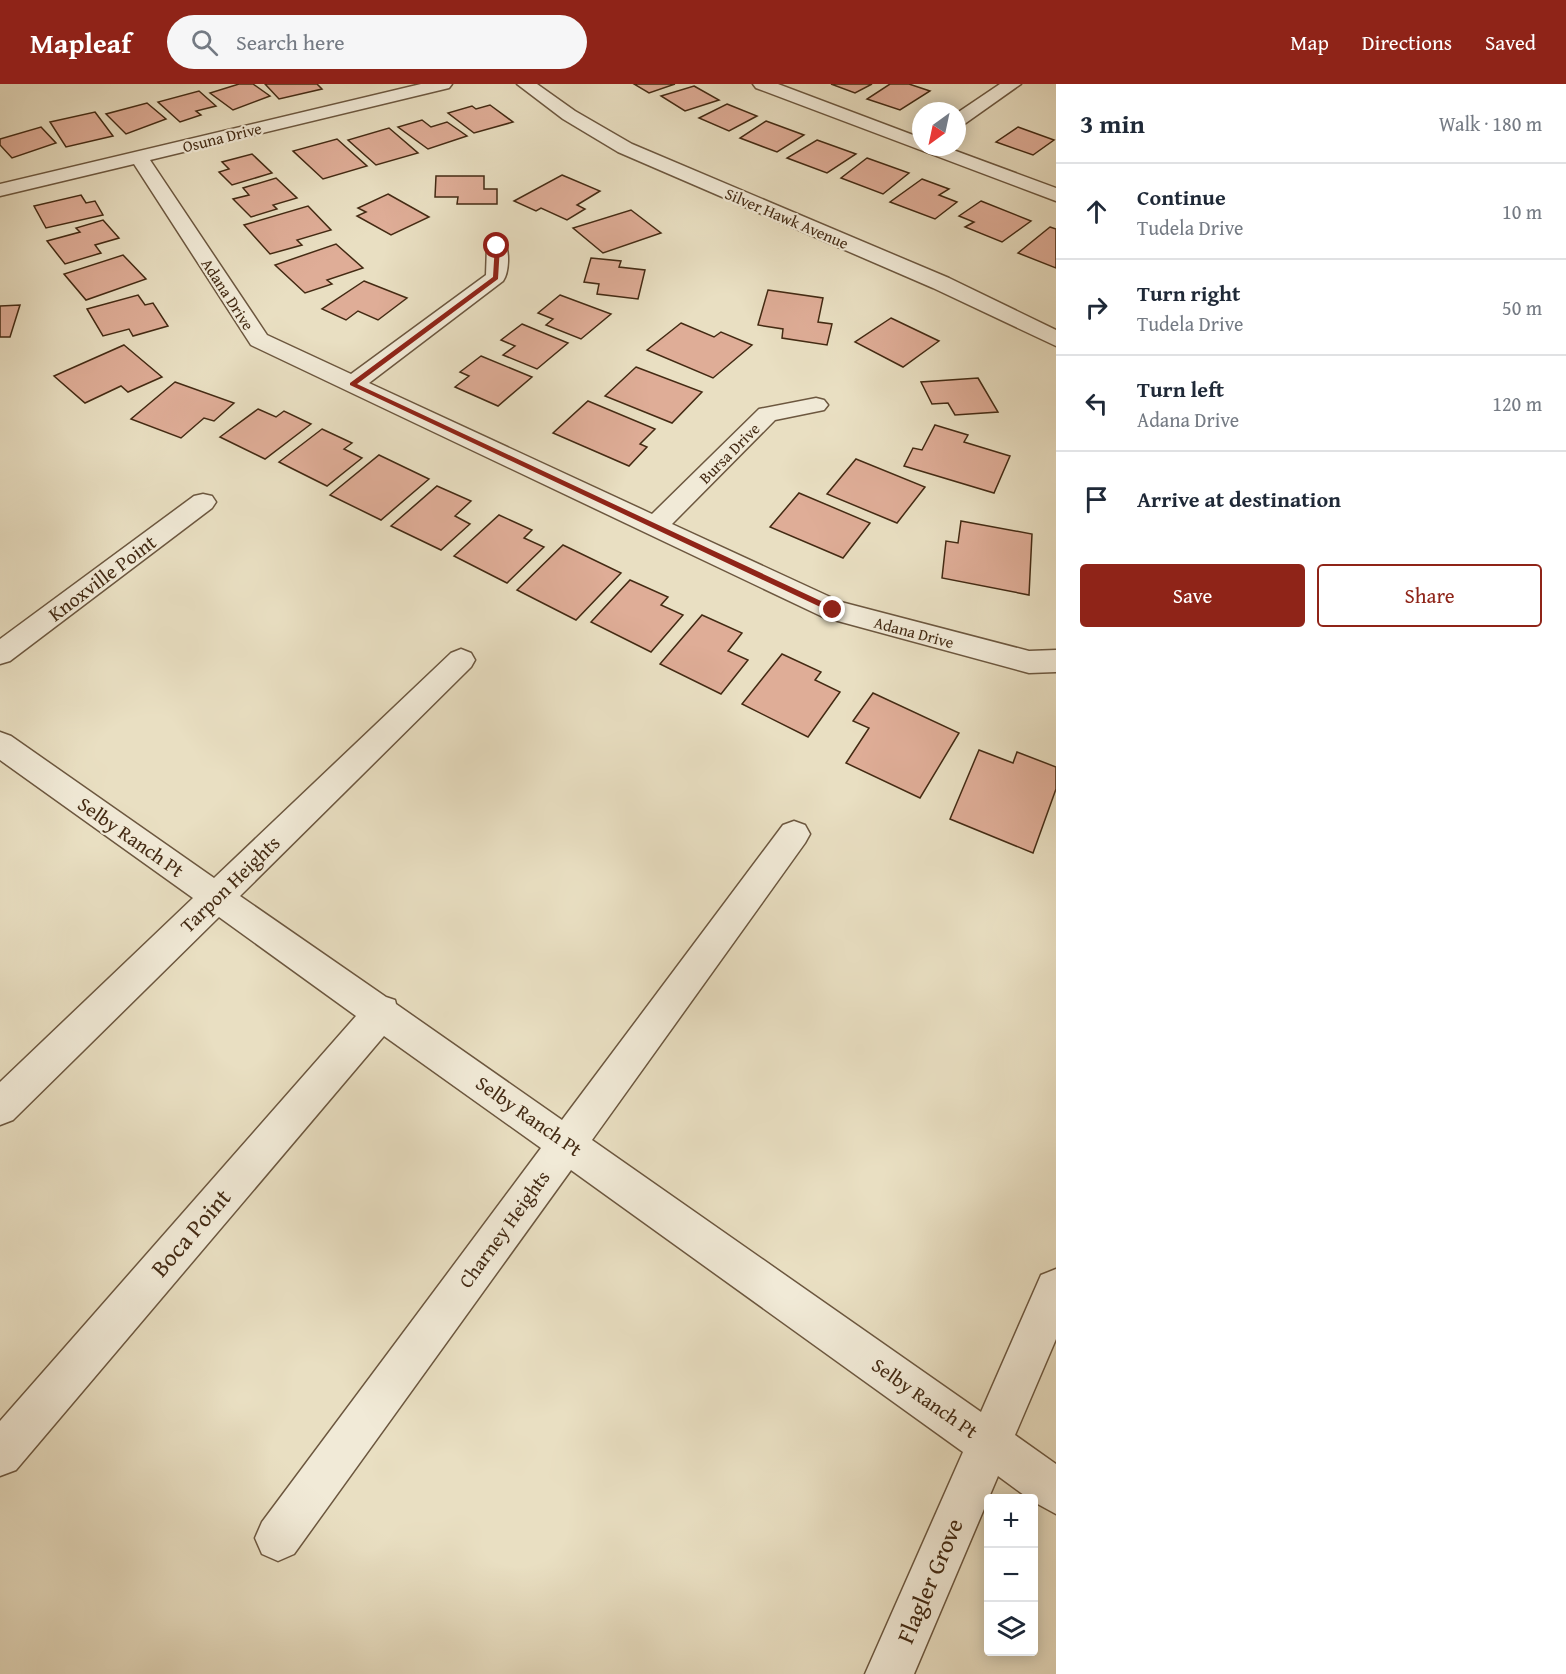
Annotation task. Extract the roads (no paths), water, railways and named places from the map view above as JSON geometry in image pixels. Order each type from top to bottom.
[{"type":"street","name":"Osuna Drive","points":[[0,190],[443,84]]},
{"type":"street","name":"Silver Hawk Avenue","points":[[526,84],[569,115],[625,148],[941,283],[1056,339]]},
{"type":"street","points":[[762,84],[912,141]]},
{"type":"street","points":[[966,115],[1012,84]]},
{"type":"street","points":[[952,156],[1056,195]]},
{"type":"street","name":"Adana Drive","points":[[139,157],[259,340],[833,610],[1029,662],[1056,660]]},
{"type":"street","points":[[352,384],[496,277],[497,246]]},
{"type":"street","name":"Bursa Drive","points":[[655,526],[767,414],[816,405]]},
{"type":"street","name":"Knoxville Point","points":[[0,654],[203,502]]},
{"type":"street","name":"Tarpon Heights","points":[[0,1107],[461,660]]},
{"type":"street","name":"Selby Ranch Pt","points":[[0,744],[382,1012],[1056,1491]]},
{"type":"street","name":"Charney Heights","points":[[278,1538],[794,834]]},
{"type":"street","name":"Boca Point","points":[[0,1454],[382,1012]]},
{"type":"street","name":"Flagler Grove","points":[[889,1674],[1056,1290]]}]
